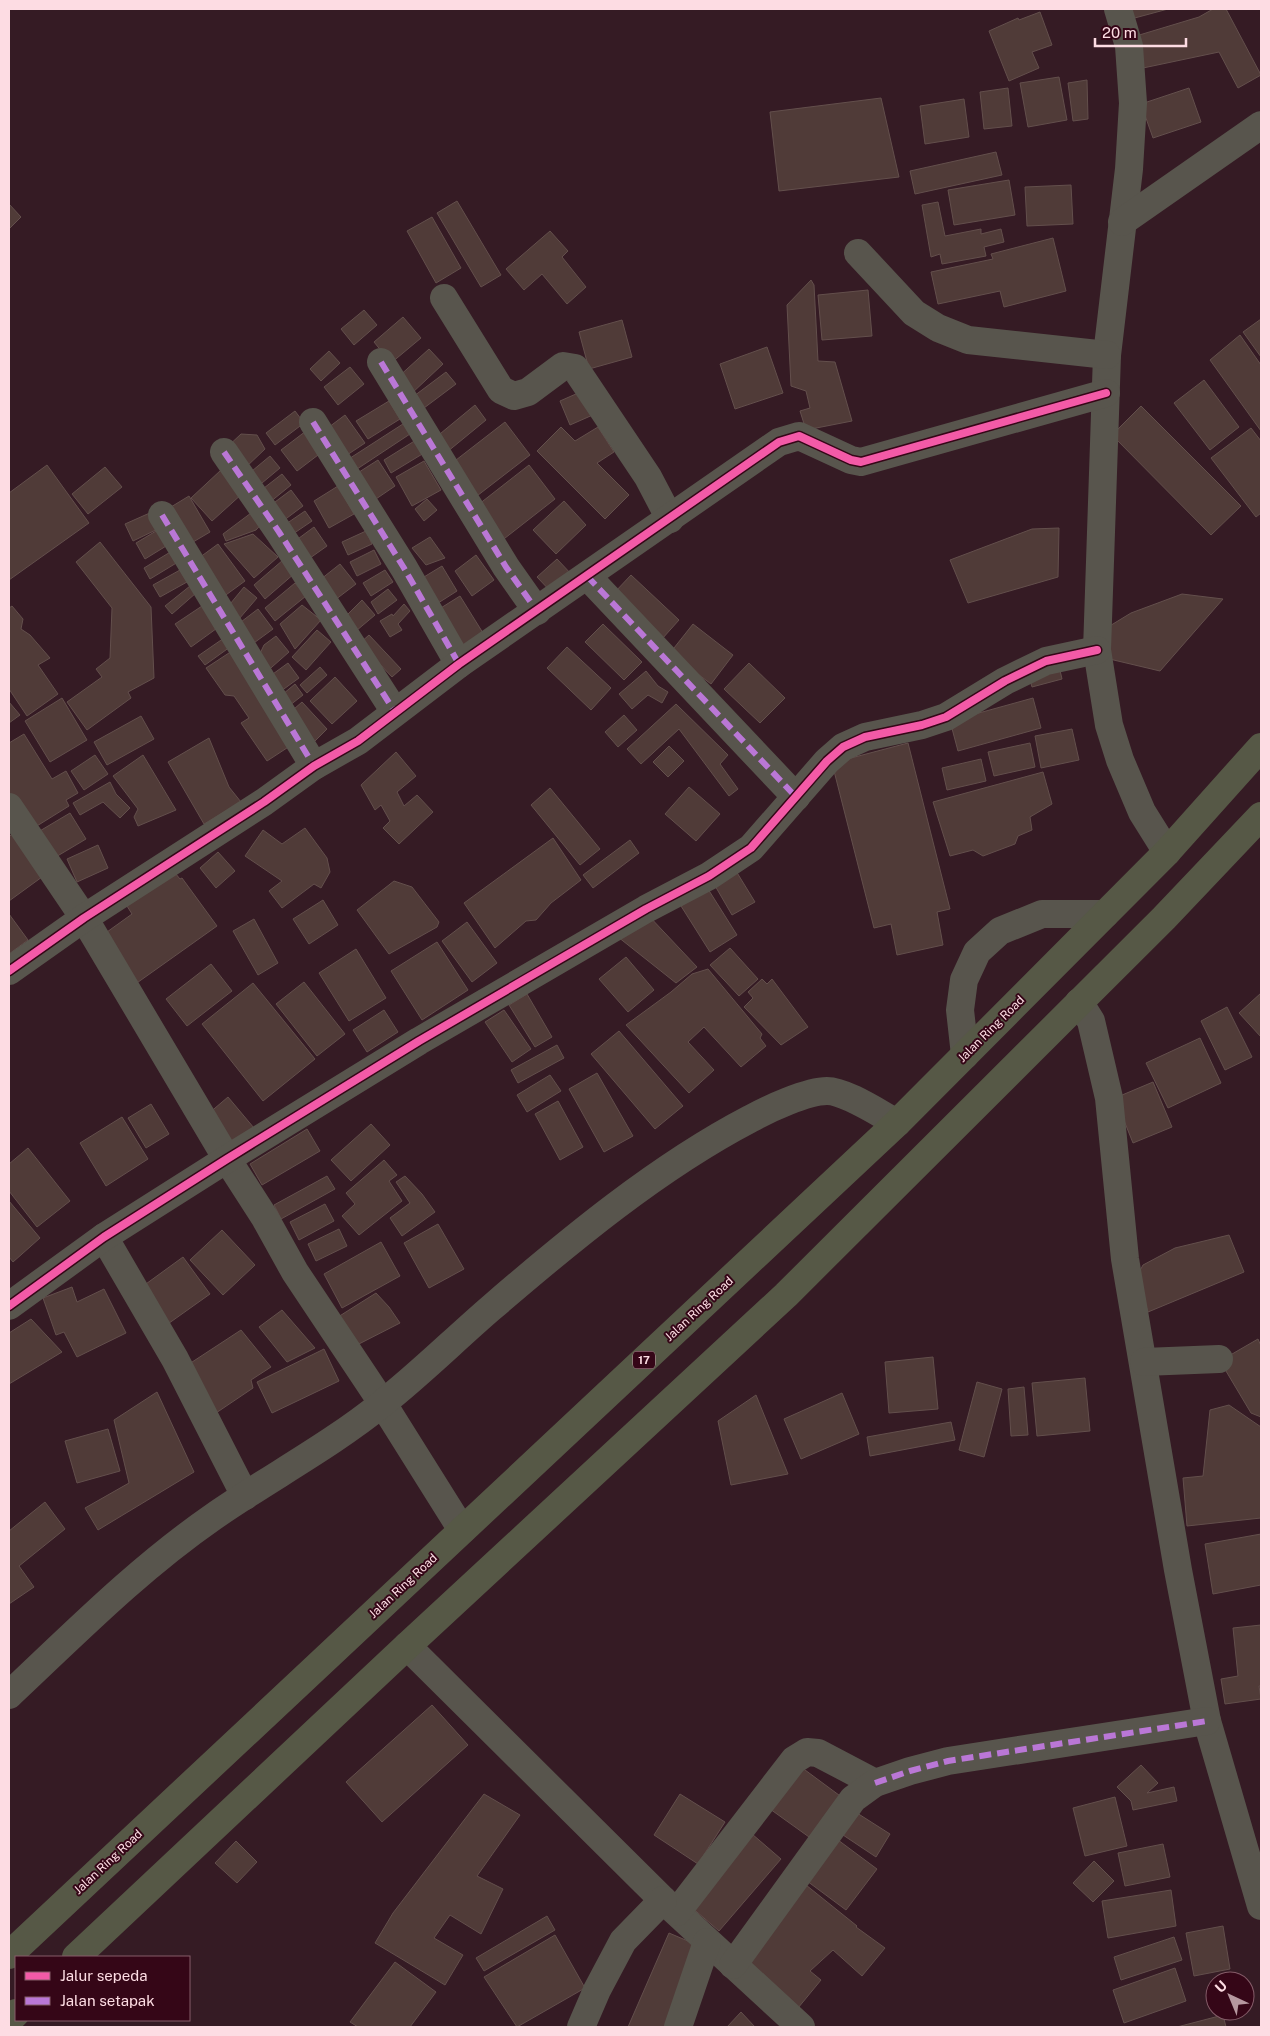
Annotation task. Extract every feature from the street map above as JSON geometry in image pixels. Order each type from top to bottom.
[{"type":"highway","name":"Jalan Ring Road","points":[[9,1955],[897,1124],[1167,852],[1261,747]]},
{"type":"highway","points":[[77,1956],[407,1646],[786,1295],[1225,856],[1261,816]]},
{"type":"street","points":[[1118,9],[1129,46],[1133,104],[1128,169],[1107,355],[1097,650],[1109,724],[1120,760],[1142,812],[1167,852]]},
{"type":"street","points":[[1122,222],[1261,125]]},
{"type":"street","points":[[858,252],[914,313],[938,328],[968,340],[1107,355]]},
{"type":"street","points":[[444,298],[501,390],[514,396],[528,392],[563,366],[575,368],[648,477],[670,519]]},
{"type":"street","points":[[381,362],[506,567],[537,611]]},
{"type":"street","points":[[9,971],[84,918],[264,802],[314,766],[358,742],[459,664],[779,442],[799,436],[851,460],[861,462],[1106,393]]},
{"type":"street","points":[[313,422],[404,568],[459,664]]},
{"type":"street","points":[[224,452],[279,532],[395,712]]},
{"type":"street","points":[[162,515],[314,766]]},
{"type":"street","points":[[587,576],[796,796]]},
{"type":"street","points":[[9,1306],[104,1237],[227,1159],[419,1041],[646,909],[709,876],[752,848],[828,760],[843,747],[865,737],[922,725],[946,716],[1006,681],[1046,661],[1097,650]]},
{"type":"street","points":[[9,807],[84,918],[227,1159],[266,1218],[295,1272],[383,1404],[462,1530]]},
{"type":"street","points":[[965,1055],[960,1010],[964,980],[977,952],[1000,932],[1042,914],[1105,914]]},
{"type":"street","points":[[1079,1002],[1090,1021],[1109,1098],[1125,1258],[1178,1570],[1207,1721],[1261,1906]]},
{"type":"street","points":[[9,1695],[126,1585],[162,1554],[245,1496],[318,1450],[383,1404],[493,1306],[614,1208],[720,1134],[763,1112],[794,1099],[828,1091],[852,1098],[897,1124]]},
{"type":"street","points":[[104,1237],[175,1358],[245,1496]]},
{"type":"street","points":[[1144,1362],[1219,1359]]},
{"type":"street","points":[[407,1646],[707,1942],[801,2027]]},
{"type":"street","points":[[733,1965],[853,1799],[875,1783],[948,1761],[1207,1721]]},
{"type":"street","points":[[581,2027],[597,1990],[624,1941],[670,1906],[794,1760],[806,1752],[818,1753],[875,1783]]},
{"type":"street","points":[[678,2027],[707,1942]]},
{"type":"building","points":[[1129,9],[1168,9],[1131,19]]},
{"type":"building","points":[[1213,9],[1226,9],[1261,75],[1238,88],[1219,52],[1143,68],[1136,36],[1199,17]]},
{"type":"building","points":[[1040,12],[1052,45],[1032,52],[1039,68],[1009,81],[989,31],[1018,18],[1019,20]]},
{"type":"building","points":[[1059,77],[1067,120],[1028,127],[1020,83]]},
{"type":"building","points":[[1087,80],[1088,119],[1073,121],[1068,83]]},
{"type":"building","points":[[1008,88],[1012,126],[984,129],[980,92]]},
{"type":"building","points":[[1189,88],[1201,122],[1153,138],[1141,104]]},
{"type":"building","points":[[881,98],[899,177],[779,191],[770,112]]},
{"type":"building","points":[[964,99],[969,137],[925,144],[920,106]]},
{"type":"building","points":[[996,152],[1002,175],[915,194],[910,171]]},
{"type":"building","points":[[1009,180],[1015,215],[954,225],[948,190]]},
{"type":"building","points":[[1071,185],[1073,224],[1027,226],[1025,187]]},
{"type":"building","points":[[457,201],[501,275],[481,287],[437,213]]},
{"type":"building","points":[[938,202],[945,236],[981,229],[981,234],[1001,229],[1004,242],[984,247],[986,256],[942,264],[940,254],[931,257],[922,205]]},
{"type":"building","points":[[9,204],[21,217],[9,229]]},
{"type":"building","points":[[432,217],[461,268],[436,283],[407,231]]},
{"type":"building","points":[[550,231],[568,251],[562,257],[586,287],[567,304],[542,274],[524,290],[506,269]]},
{"type":"building","points":[[1053,238],[1066,291],[1004,307],[1000,291],[938,304],[931,272],[993,259],[991,254]]},
{"type":"building","points":[[811,280],[814,285],[818,361],[835,362],[852,421],[806,430],[800,411],[810,408],[806,391],[791,386],[787,305]]},
{"type":"building","points":[[868,290],[872,336],[822,340],[818,295]]},
{"type":"building","points":[[364,310],[377,325],[354,345],[341,329]]},
{"type":"building","points":[[403,317],[421,338],[391,363],[374,342]]},
{"type":"building","points":[[1261,319],[1261,357],[1243,332]]},
{"type":"building","points":[[622,320],[632,357],[589,369],[579,332]]},
{"type":"building","points":[[1240,335],[1261,365],[1261,431],[1210,360]]},
{"type":"building","points":[[767,347],[783,393],[735,409],[720,364]]},
{"type":"building","points":[[429,349],[443,364],[411,394],[396,379]]},
{"type":"building","points":[[329,351],[340,363],[321,381],[310,369]]},
{"type":"building","points":[[350,367],[364,384],[338,405],[324,387]]},
{"type":"building","points":[[446,372],[456,384],[420,411],[410,399]]},
{"type":"building","points":[[1204,380],[1239,427],[1210,450],[1174,403]]},
{"type":"building","points":[[585,390],[595,414],[570,425],[560,401]]},
{"type":"building","points":[[389,401],[400,419],[368,439],[356,421]]},
{"type":"building","points":[[475,405],[486,420],[447,452],[435,438]]},
{"type":"building","points":[[1141,406],[1241,506],[1211,535],[1112,435]]},
{"type":"building","points":[[295,411],[304,423],[275,445],[266,433]]},
{"type":"building","points":[[345,415],[365,443],[344,457],[325,430]]},
{"type":"building","points":[[406,422],[413,432],[351,473],[344,462]]},
{"type":"building","points":[[505,422],[530,455],[473,499],[447,467]]},
{"type":"building","points":[[561,427],[575,441],[598,427],[614,452],[597,463],[629,495],[605,519],[537,451]]},
{"type":"building","points":[[1251,428],[1261,441],[1261,513],[1256,517],[1211,458]]},
{"type":"building","points":[[306,431],[322,452],[297,471],[281,450]]},
{"type":"building","points":[[241,434],[257,435],[265,449],[244,469],[225,449]]},
{"type":"building","points":[[416,440],[424,453],[391,473],[384,460]]},
{"type":"building","points":[[270,456],[280,468],[256,488],[246,476]]},
{"type":"building","points":[[378,460],[395,486],[373,501],[356,474]]},
{"type":"building","points":[[424,461],[441,490],[412,506],[396,477]]},
{"type":"building","points":[[47,465],[89,523],[9,580],[9,493]]},
{"type":"building","points":[[529,465],[555,499],[500,542],[474,508]]},
{"type":"building","points":[[105,467],[122,487],[88,514],[72,494]]},
{"type":"building","points":[[221,470],[243,493],[212,521],[191,498]]},
{"type":"building","points":[[282,474],[291,485],[264,507],[255,495]]},
{"type":"building","points":[[338,486],[354,514],[329,528],[314,501]]},
{"type":"building","points":[[291,490],[303,506],[279,524],[267,508]]},
{"type":"building","points":[[189,496],[210,532],[188,545],[166,510]]},
{"type":"building","points":[[427,499],[437,510],[424,521],[415,509]]},
{"type":"building","points":[[564,501],[586,525],[556,554],[533,530]]},
{"type":"building","points":[[259,507],[267,518],[256,530],[226,541],[223,534]]},
{"type":"building","points":[[305,511],[312,521],[290,536],[283,526]]},
{"type":"building","points":[[152,512],[160,528],[133,541],[125,524]]},
{"type":"building","points":[[314,527],[327,546],[303,563],[291,544]]},
{"type":"building","points":[[161,528],[171,543],[145,559],[136,543]]},
{"type":"building","points":[[1059,528],[1058,577],[968,603],[950,560],[1032,529]]},
{"type":"building","points":[[366,531],[372,544],[348,555],[342,542]]},
{"type":"building","points":[[253,534],[278,557],[254,578],[224,544]]},
{"type":"building","points":[[430,537],[445,558],[426,565],[412,548]]},
{"type":"building","points":[[100,542],[151,607],[154,678],[128,692],[131,698],[87,730],[67,702],[102,677],[96,669],[110,658],[112,608],[76,562]]},
{"type":"building","points":[[218,544],[245,581],[219,600],[192,563]]},
{"type":"building","points":[[374,550],[381,564],[357,576],[350,562]]},
{"type":"building","points":[[172,551],[178,562],[150,579],[144,568]]},
{"type":"building","points":[[476,555],[494,580],[472,596],[455,571]]},
{"type":"building","points":[[557,559],[573,576],[554,595],[537,577]]},
{"type":"building","points":[[283,560],[295,573],[265,599],[254,585]]},
{"type":"building","points":[[340,564],[356,584],[331,603],[316,583]]},
{"type":"building","points":[[442,566],[457,591],[435,605],[419,580]]},
{"type":"building","points":[[180,570],[187,582],[160,597],[153,585]]},
{"type":"building","points":[[385,570],[393,582],[371,596],[363,583]]},
{"type":"building","points":[[631,575],[679,620],[662,639],[614,593]]},
{"type":"building","points":[[295,583],[306,596],[275,621],[265,608]]},
{"type":"building","points":[[190,586],[196,593],[172,614],[165,606]]},
{"type":"building","points":[[244,587],[257,598],[239,619],[226,609]]},
{"type":"building","points":[[388,589],[397,600],[378,614],[371,602]]},
{"type":"building","points":[[1182,594],[1223,599],[1160,671],[1101,657],[1108,627],[1131,613]]},
{"type":"building","points":[[460,596],[488,641],[464,656],[436,611]]},
{"type":"building","points":[[362,600],[375,615],[350,636],[343,619]]},
{"type":"building","points":[[205,604],[220,626],[191,647],[175,624]]},
{"type":"building","points":[[404,604],[410,611],[398,624],[402,630],[390,637],[380,621],[392,614],[393,616]]},
{"type":"building","points":[[302,605],[321,620],[295,649],[280,624]]},
{"type":"building","points":[[12,606],[23,619],[21,629],[30,635],[50,658],[38,665],[58,694],[27,716],[9,689],[9,608]]},
{"type":"building","points":[[258,609],[273,629],[247,648],[233,628]]},
{"type":"building","points":[[603,624],[642,662],[624,680],[585,642]]},
{"type":"building","points":[[693,624],[733,655],[711,684],[670,653]]},
{"type":"building","points":[[317,630],[331,642],[306,670],[292,657]]},
{"type":"building","points":[[369,635],[401,669],[392,677],[360,643]]},
{"type":"building","points":[[276,636],[289,652],[264,674],[256,662],[264,645]]},
{"type":"building","points":[[224,638],[230,647],[205,665],[198,656]]},
{"type":"building","points":[[567,647],[611,688],[591,710],[547,668]]},
{"type":"building","points":[[232,651],[293,744],[267,761],[241,723],[249,718],[234,696],[225,695],[206,668]]},
{"type":"building","points":[[288,663],[299,678],[277,694],[266,679]]},
{"type":"building","points":[[749,663],[785,698],[760,723],[724,689]]},
{"type":"building","points":[[1059,666],[1062,679],[1032,687],[1028,673]]},
{"type":"building","points":[[320,667],[327,675],[307,693],[300,685]]},
{"type":"building","points":[[646,671],[658,686],[668,692],[662,703],[648,695],[632,709],[619,694]]},
{"type":"building","points":[[335,677],[357,701],[332,724],[310,701]]},
{"type":"building","points":[[295,684],[303,695],[285,709],[277,699]]},
{"type":"building","points":[[62,698],[87,740],[50,762],[25,721]]},
{"type":"building","points":[[1033,698],[1041,728],[958,751],[950,721]]},
{"type":"building","points":[[9,702],[20,715],[9,723]]},
{"type":"building","points":[[302,702],[327,729],[312,744],[286,716]]},
{"type":"building","points":[[676,704],[728,755],[720,764],[738,789],[729,796],[679,729],[641,764],[627,749]]},
{"type":"building","points":[[624,715],[637,730],[618,747],[605,732]]},
{"type":"building","points":[[141,716],[154,739],[107,765],[94,742]]},
{"type":"building","points":[[1072,729],[1079,760],[1041,768],[1035,736]]},
{"type":"building","points":[[24,734],[52,779],[66,771],[78,793],[66,800],[69,806],[32,829],[9,794],[9,743]]},
{"type":"building","points":[[209,738],[229,787],[241,802],[204,824],[168,762]]},
{"type":"building","points":[[908,743],[950,909],[937,912],[943,945],[897,955],[891,924],[874,928],[832,763]]},
{"type":"building","points":[[1030,743],[1035,767],[994,776],[988,752]]},
{"type":"building","points":[[669,746],[684,761],[668,777],[653,762]]},
{"type":"building","points":[[396,752],[416,776],[397,792],[404,806],[417,795],[433,812],[399,844],[383,828],[390,821],[381,805],[375,810],[361,785]]},
{"type":"building","points":[[95,755],[108,774],[84,790],[71,771]]},
{"type":"building","points":[[143,755],[176,810],[138,826],[134,817],[138,809],[113,776]]},
{"type":"building","points":[[981,759],[986,781],[947,790],[942,768]]},
{"type":"building","points":[[1043,772],[1052,804],[1030,817],[1032,830],[1018,836],[1015,844],[983,856],[973,850],[950,856],[933,802]]},
{"type":"building","points":[[110,782],[116,794],[130,808],[120,818],[103,802],[80,815],[73,803]]},
{"type":"building","points":[[689,787],[720,814],[696,841],[665,814]]},
{"type":"building","points":[[550,788],[600,849],[580,865],[531,805]]},
{"type":"building","points":[[70,813],[86,839],[49,861],[33,835]]},
{"type":"building","points":[[305,828],[327,858],[330,872],[321,888],[314,884],[282,908],[269,891],[282,881],[245,856],[263,830],[282,844]]},
{"type":"building","points":[[12,834],[42,877],[9,901],[9,837]]},
{"type":"building","points":[[553,838],[581,880],[551,903],[536,920],[526,921],[495,948],[464,903]]},
{"type":"building","points":[[630,840],[639,853],[593,888],[583,875]]},
{"type":"building","points":[[98,845],[108,868],[77,882],[67,859]]},
{"type":"building","points":[[218,852],[235,871],[216,888],[200,868]]},
{"type":"building","points":[[736,871],[755,902],[732,915],[714,884]]},
{"type":"building","points":[[175,873],[180,879],[182,878],[217,926],[134,985],[100,937],[132,914],[127,906]]},
{"type":"building","points":[[394,881],[412,887],[439,922],[437,927],[389,954],[357,910]]},
{"type":"building","points":[[708,889],[737,935],[710,952],[681,906]]},
{"type":"building","points":[[323,900],[338,925],[309,944],[293,919]]},
{"type":"building","points":[[9,914],[28,940],[9,954]]},
{"type":"building","points":[[647,914],[697,967],[676,983],[618,937]]},
{"type":"building","points":[[254,919],[278,963],[258,975],[233,931]]},
{"type":"building","points":[[467,922],[497,963],[472,982],[442,941]]},
{"type":"building","points":[[437,942],[468,990],[422,1020],[391,971]]},
{"type":"building","points":[[730,948],[758,979],[739,996],[710,965]]},
{"type":"building","points":[[356,949],[386,998],[349,1021],[319,973]]},
{"type":"building","points":[[626,957],[654,990],[628,1012],[599,979]]},
{"type":"building","points":[[211,964],[232,991],[187,1026],[166,999]]},
{"type":"building","points":[[708,969],[762,1034],[760,1038],[766,1046],[741,1067],[704,1027],[688,1042],[714,1070],[689,1093],[626,1025],[692,974]]},
{"type":"building","points":[[762,979],[767,984],[772,979],[808,1027],[781,1045],[744,1007],[753,998],[748,992]]},
{"type":"building","points":[[304,982],[345,1034],[317,1056],[276,1004]]},
{"type":"building","points":[[253,983],[315,1059],[263,1101],[202,1024]]},
{"type":"building","points":[[1261,993],[1261,1037],[1239,1013]]},
{"type":"building","points":[[527,994],[552,1037],[535,1047],[509,1005]]},
{"type":"building","points":[[1227,1007],[1252,1057],[1225,1070],[1201,1021]]},
{"type":"building","points":[[384,1010],[398,1032],[367,1052],[353,1030]]},
{"type":"building","points":[[504,1010],[531,1049],[512,1062],[485,1022]]},
{"type":"building","points":[[619,1031],[683,1106],[655,1129],[591,1054]]},
{"type":"building","points":[[1200,1038],[1221,1083],[1168,1108],[1146,1063]]},
{"type":"building","points":[[557,1045],[564,1058],[518,1083],[511,1070]]},
{"type":"building","points":[[597,1073],[633,1136],[604,1152],[569,1089]]},
{"type":"building","points":[[550,1075],[561,1091],[527,1112],[517,1095]]},
{"type":"building","points":[[1153,1082],[1172,1127],[1133,1143],[1115,1098]]},
{"type":"building","points":[[228,1097],[254,1128],[235,1145],[208,1114]]},
{"type":"building","points":[[558,1101],[583,1147],[560,1160],[535,1114]]},
{"type":"building","points":[[151,1104],[169,1134],[146,1148],[128,1118]]},
{"type":"building","points":[[122,1117],[148,1159],[106,1186],[80,1143]]},
{"type":"building","points":[[371,1124],[390,1145],[351,1181],[331,1160]]},
{"type":"building","points":[[307,1129],[320,1151],[262,1185],[250,1164]]},
{"type":"building","points":[[28,1148],[70,1201],[37,1227],[9,1191],[9,1164]]},
{"type":"building","points":[[384,1160],[397,1175],[389,1181],[402,1201],[359,1235],[342,1216],[355,1204],[346,1193]]},
{"type":"building","points":[[327,1176],[335,1189],[281,1219],[274,1205]]},
{"type":"building","points":[[405,1176],[422,1194],[435,1212],[402,1236],[390,1218],[410,1203],[396,1182]]},
{"type":"building","points":[[9,1201],[40,1238],[13,1262],[9,1257]]},
{"type":"building","points":[[325,1204],[334,1221],[299,1240],[290,1222]]},
{"type":"building","points":[[438,1224],[464,1269],[429,1288],[404,1243]]},
{"type":"building","points":[[339,1229],[347,1246],[316,1261],[308,1244]]},
{"type":"building","points":[[222,1230],[255,1265],[223,1295],[190,1260]]},
{"type":"building","points":[[1229,1235],[1244,1272],[1148,1312],[1136,1278],[1143,1265],[1175,1248]]},
{"type":"building","points":[[381,1242],[400,1276],[342,1308],[324,1274]]},
{"type":"building","points":[[183,1257],[210,1294],[165,1326],[139,1289]]},
{"type":"building","points":[[72,1287],[77,1302],[104,1289],[126,1333],[77,1357],[64,1332],[56,1335],[43,1298]]},
{"type":"building","points":[[376,1293],[400,1323],[353,1347],[338,1317]]},
{"type":"building","points":[[282,1310],[315,1348],[287,1362],[259,1327]]},
{"type":"building","points":[[31,1319],[62,1352],[9,1384],[9,1333]]},
{"type":"building","points":[[241,1330],[271,1367],[251,1380],[253,1388],[213,1415],[186,1366]]},
{"type":"building","points":[[1258,1339],[1261,1346],[1261,1417],[1251,1413],[1220,1361]]},
{"type":"building","points":[[324,1349],[339,1381],[272,1413],[257,1382]]},
{"type":"building","points":[[933,1357],[938,1409],[889,1413],[885,1362]]},
{"type":"building","points":[[1085,1378],[1090,1431],[1037,1436],[1032,1383]]},
{"type":"building","points":[[977,1382],[1002,1389],[984,1457],[959,1450]]},
{"type":"building","points":[[1024,1387],[1028,1435],[1011,1436],[1008,1389]]},
{"type":"building","points":[[157,1392],[194,1472],[98,1530],[85,1508],[129,1483],[114,1420]]},
{"type":"building","points":[[842,1393],[859,1434],[801,1459],[784,1419]]},
{"type":"building","points":[[756,1395],[788,1474],[731,1485],[718,1421]]},
{"type":"building","points":[[1229,1405],[1261,1427],[1261,1518],[1187,1526],[1183,1478],[1203,1476],[1210,1410]]},
{"type":"building","points":[[951,1422],[955,1440],[870,1456],[867,1437]]},
{"type":"building","points":[[108,1429],[120,1471],[77,1483],[65,1441]]},
{"type":"building","points":[[45,1502],[65,1529],[19,1566],[34,1587],[9,1604],[9,1531]]},
{"type":"building","points":[[1261,1534],[1261,1585],[1213,1594],[1205,1544]]},
{"type":"building","points":[[1261,1625],[1261,1686],[1259,1686],[1261,1699],[1225,1704],[1221,1679],[1238,1676],[1233,1628]]},
{"type":"building","points":[[432,1705],[468,1745],[382,1822],[346,1782]]},
{"type":"building","points":[[1141,1765],[1158,1783],[1147,1793],[1174,1787],[1177,1801],[1133,1810],[1131,1801],[1117,1787]]},
{"type":"building","points":[[801,1767],[847,1801],[816,1842],[770,1809]]},
{"type":"building","points":[[484,1794],[520,1815],[477,1876],[503,1889],[481,1934],[450,1915],[434,1938],[463,1955],[445,1985],[375,1943],[393,1913]]},
{"type":"building","points":[[680,1794],[725,1822],[698,1864],[654,1835]]},
{"type":"building","points":[[1115,1797],[1127,1846],[1085,1856],[1073,1808]]},
{"type":"building","points":[[857,1813],[890,1834],[876,1857],[843,1835]]},
{"type":"building","points":[[752,1834],[781,1859],[719,1931],[690,1906]]},
{"type":"building","points":[[838,1840],[877,1869],[846,1910],[807,1881]]},
{"type":"building","points":[[236,1841],[257,1862],[237,1883],[215,1863]]},
{"type":"building","points":[[1163,1844],[1170,1877],[1125,1886],[1118,1853]]},
{"type":"building","points":[[1094,1861],[1114,1881],[1093,1902],[1073,1883]]},
{"type":"building","points":[[806,1885],[856,1927],[885,1948],[862,1976],[833,1950],[810,1971],[821,1980],[798,2008],[745,1964]]},
{"type":"building","points":[[1171,1890],[1176,1926],[1108,1938],[1102,1901]]},
{"type":"building","points":[[547,1916],[555,1930],[484,1971],[476,1958]]},
{"type":"building","points":[[1223,1926],[1230,1969],[1205,1971],[1205,1974],[1194,1976],[1186,1933]]},
{"type":"building","points":[[669,1933],[702,1947],[667,2027],[628,2027]]},
{"type":"building","points":[[555,1935],[585,1988],[517,2027],[484,1977]]},
{"type":"building","points":[[1174,1937],[1182,1960],[1121,1980],[1114,1957]]},
{"type":"building","points":[[395,1962],[436,1992],[410,2027],[358,2027],[350,2022]]},
{"type":"building","points":[[1175,1968],[1186,2001],[1124,2023],[1113,1990]]},
{"type":"building","points":[[741,2012],[755,2027],[727,2027]]},
{"type":"building","points":[[1205,2020],[1224,2021],[1226,2027],[1177,2027]]},
{"type":"marked path","points":[[381,362],[506,567],[537,611]]},
{"type":"marked path","points":[[313,422],[404,568],[459,664]]},
{"type":"marked path","points":[[224,452],[279,532],[395,712]]},
{"type":"marked path","points":[[162,515],[314,766]]},
{"type":"marked path","points":[[587,576],[796,797]]},
{"type":"marked path","points":[[875,1783],[948,1761],[1207,1721]]},
{"type":"cycle path","points":[[9,971],[84,918],[264,802],[314,766],[358,741],[459,664],[779,442],[799,436],[851,460],[861,462],[1106,393]]},
{"type":"cycle path","points":[[9,1306],[104,1237],[227,1159],[419,1041],[646,909],[709,876],[751,848],[827,761],[843,747],[865,737],[922,725],[946,717],[1005,681],[1046,661],[1097,650]]}]
